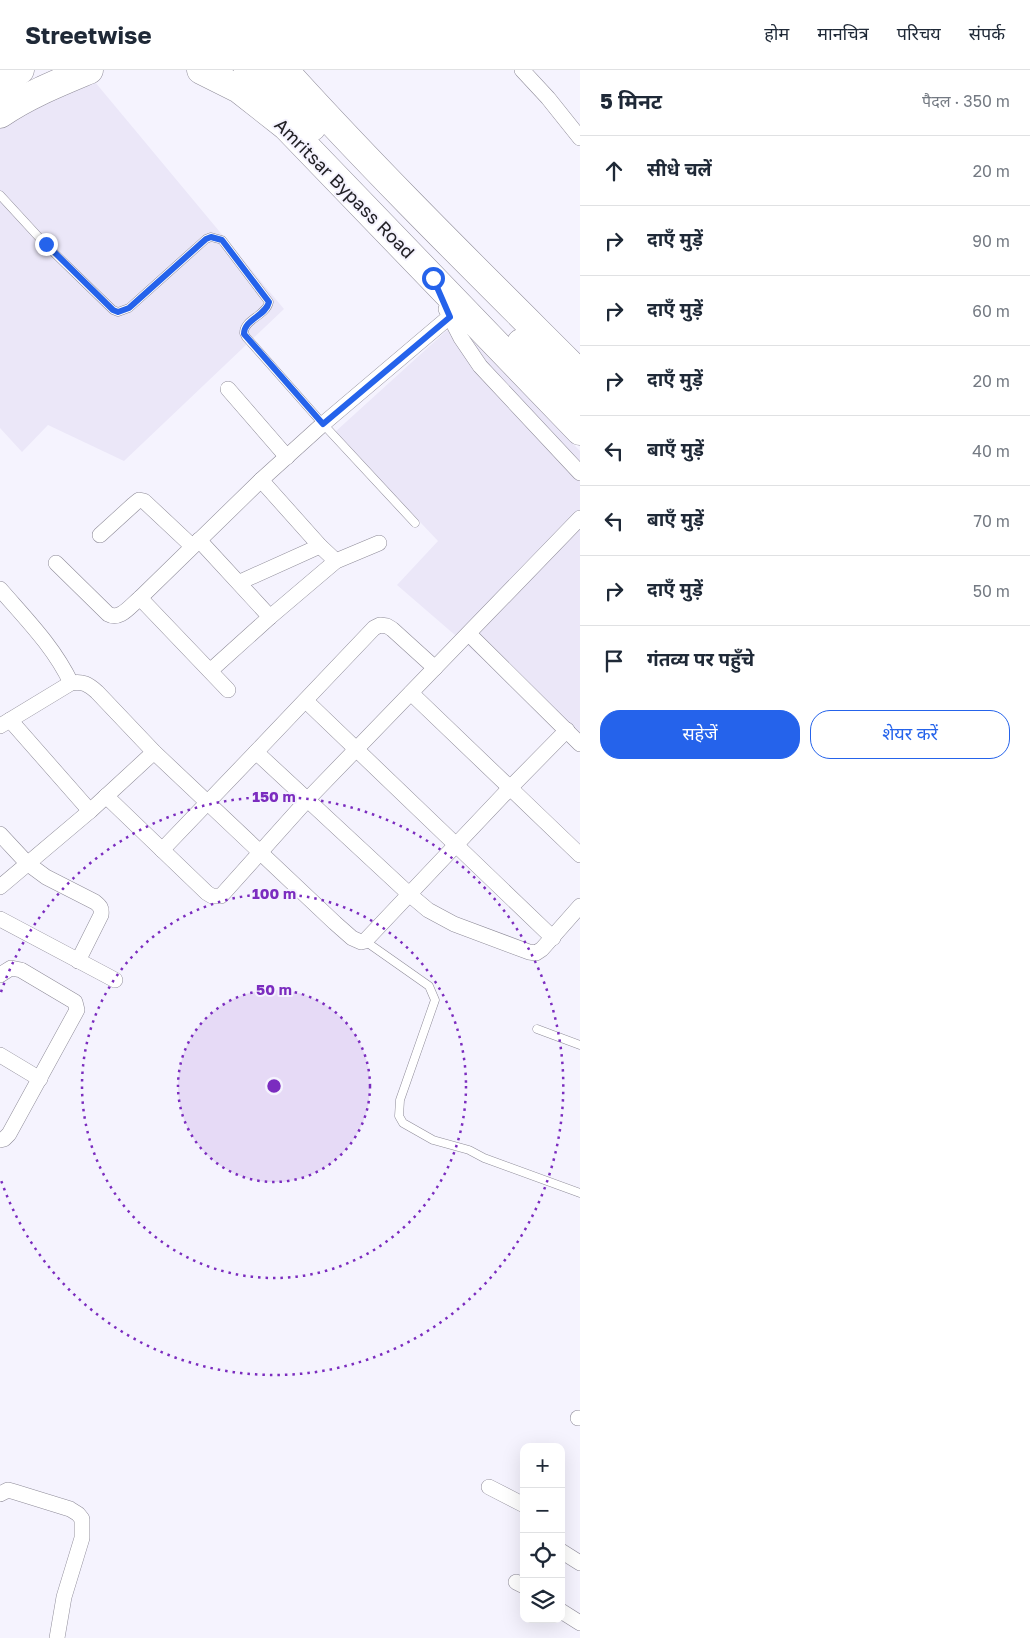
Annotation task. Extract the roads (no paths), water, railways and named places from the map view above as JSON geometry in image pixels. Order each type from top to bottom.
[{"type":"highway","points":[[0,114],[47,87],[89,70]]},
{"type":"highway","name":"Amritsar Bypass Road","points":[[201,70],[239,89],[286,126],[433,278],[455,312],[580,431]]},
{"type":"highway","points":[[248,70],[273,88],[292,106],[434,256],[579,392]]},
{"type":"highway","name":"Amritsar Bypass Road","points":[[284,70],[319,109],[420,213],[579,392]]},
{"type":"street","points":[[522,70],[548,98],[580,138]]},
{"type":"street","points":[[56,563],[108,614],[113,617],[119,616],[323,424],[455,312],[460,338],[480,366],[580,473]]},
{"type":"street","points":[[228,389],[287,457]]},
{"type":"street","points":[[262,480],[320,546],[336,561]]},
{"type":"street","points":[[100,535],[139,500],[144,501],[240,582],[270,617]]},
{"type":"street","points":[[106,796],[207,893],[217,897],[221,896],[308,799],[580,518]]},
{"type":"street","points":[[210,672],[270,617],[336,561],[379,543]]},
{"type":"street","points":[[240,582],[320,546]]},
{"type":"street","points":[[0,589],[53,651],[71,683]]},
{"type":"street","points":[[140,598],[228,690]]},
{"type":"street","points":[[162,850],[374,628],[380,625],[392,629],[435,668]]},
{"type":"street","points":[[469,634],[580,744]]},
{"type":"street","points":[[90,811],[5,723],[71,683],[81,681],[89,685],[206,803],[352,938],[361,942],[365,941],[567,730]]},
{"type":"street","points":[[411,693],[580,855]]},
{"type":"street","points":[[306,701],[553,938]]},
{"type":"street","points":[[0,887],[90,811],[154,752]]},
{"type":"street","points":[[256,752],[409,894],[442,918],[529,952],[536,952],[553,938],[580,906]]},
{"type":"street","points":[[0,834],[27,863],[46,877],[100,906],[101,915],[78,961]]},
{"type":"street","points":[[0,920],[115,980]]},
{"type":"street","points":[[0,975],[11,968],[21,970],[74,1002],[78,1010],[9,1134],[0,1140]]},
{"type":"street","points":[[0,1056],[40,1079]]},
{"type":"street","points":[[489,1486],[520,1504]]},
{"type":"street","points":[[0,1494],[8,1490],[15,1492],[70,1509],[82,1519],[82,1538],[64,1596],[57,1638]]},
{"type":"street","points":[[565,1554],[580,1563]]},
{"type":"street","points":[[565,1614],[580,1623]]},
{"type":"lane","points":[[0,194],[46,244],[113,310],[118,312],[129,308],[206,239],[211,237],[222,240],[269,302],[265,310],[245,326],[244,334],[323,424],[415,523]]},
{"type":"lane","points":[[365,941],[429,986],[436,1000],[400,1100],[399,1116],[403,1123],[434,1140],[469,1150],[484,1158],[580,1193]]},
{"type":"lane","points":[[537,1029],[580,1045]]}]
